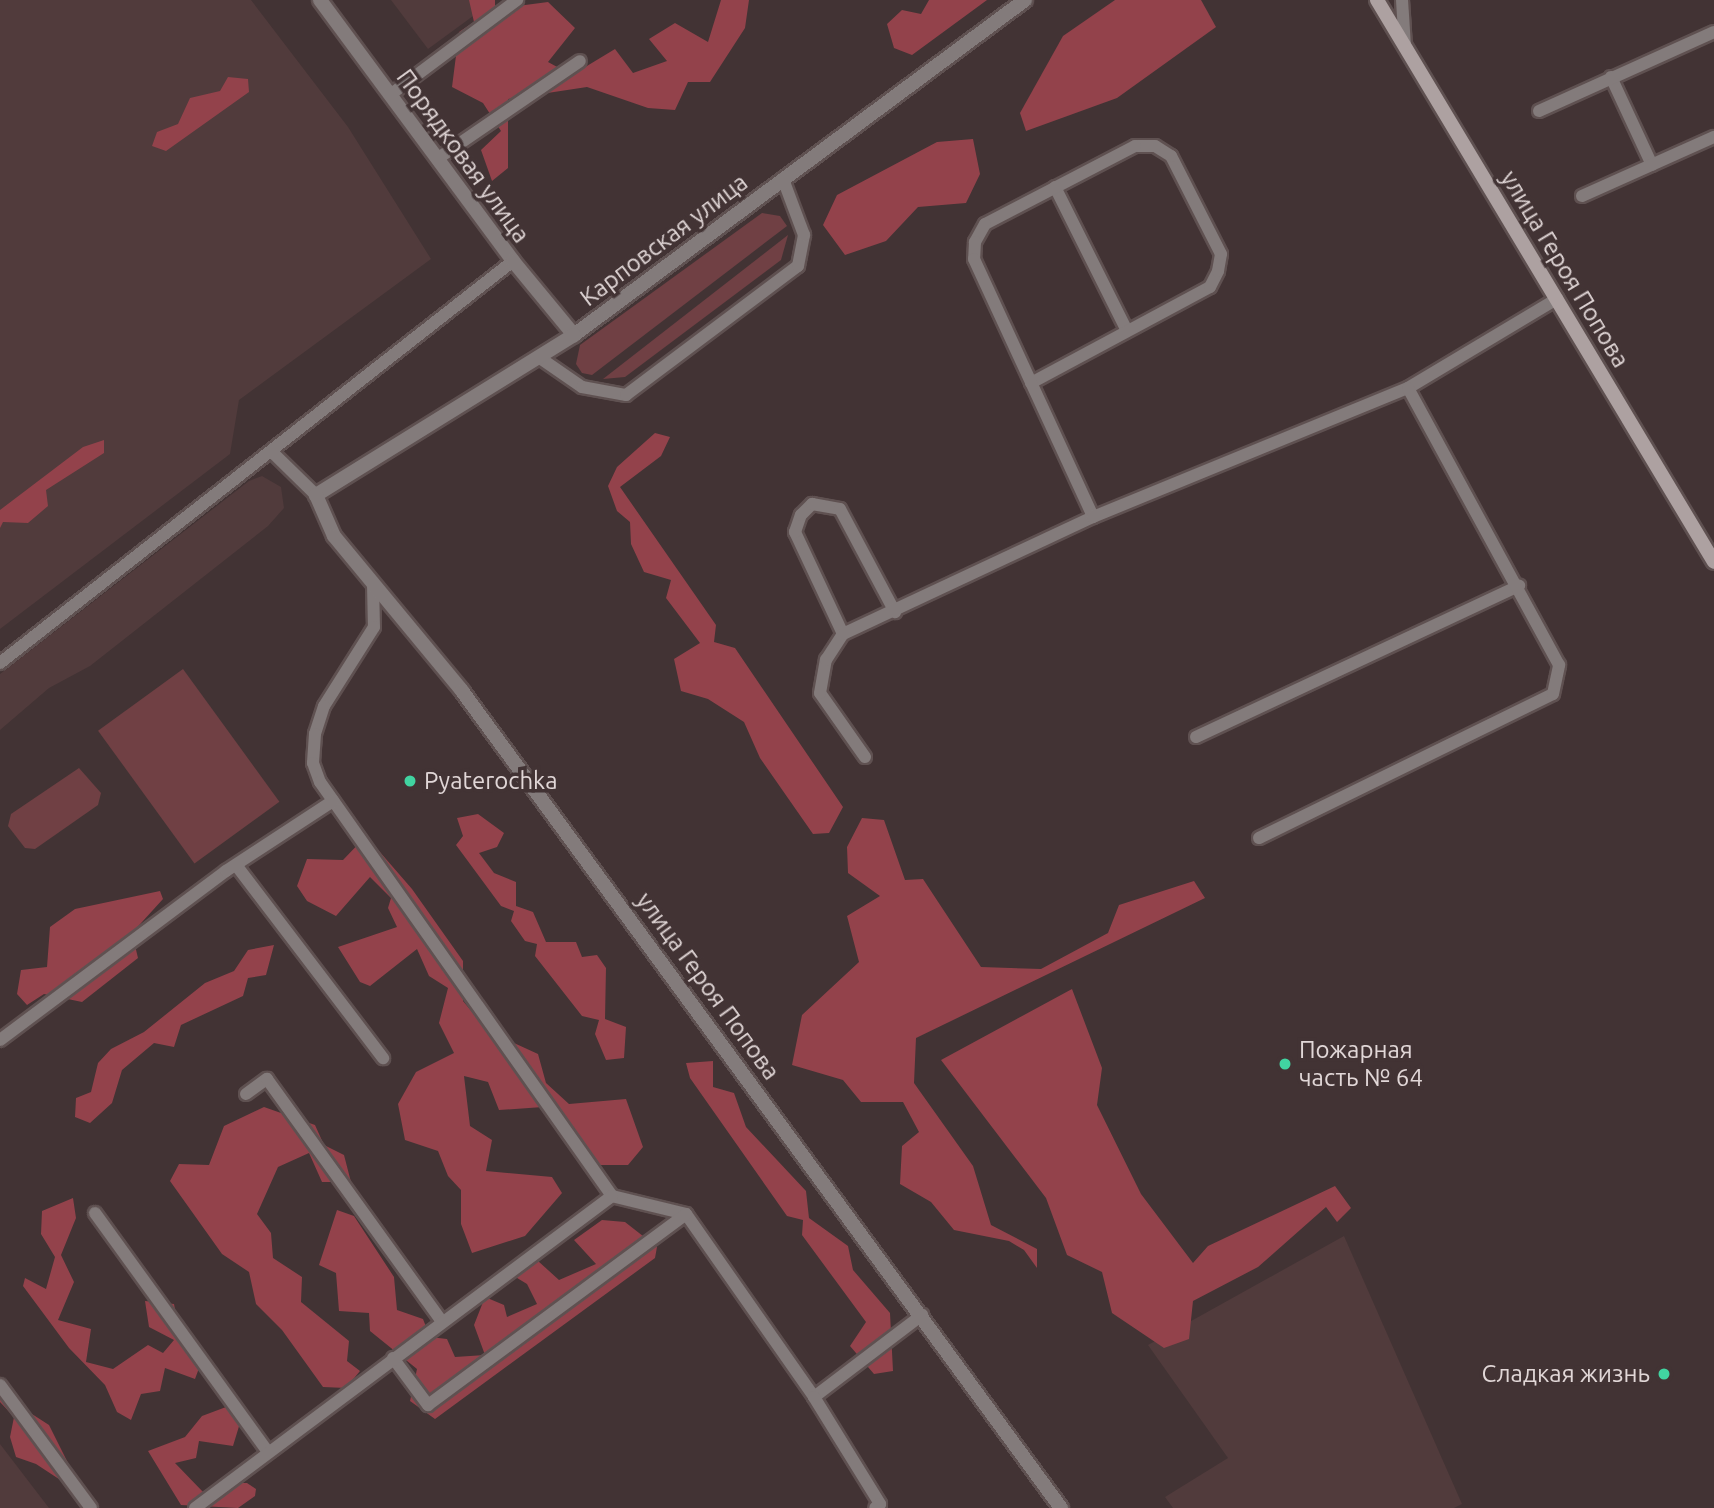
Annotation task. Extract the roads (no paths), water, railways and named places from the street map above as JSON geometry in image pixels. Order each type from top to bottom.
[{"type":"street","name":"Порядковая улица","points":[[320,0],[513,261],[574,335]]},
{"type":"street","name":"Карповская улица","points":[[316,495],[574,335],[1025,0]]},
{"type":"street","name":"улица Героя Попова","points":[[1377,0],[1714,562]]},
{"type":"street","name":"улица Героя Попова","points":[[316,495],[334,536],[462,691],[1061,1508]]},
{"type":"lane","points":[[390,95],[517,0]]},
{"type":"lane","points":[[1402,0],[1405,47]]},
{"type":"lane","points":[[1539,111],[1714,32]]},
{"type":"lane","points":[[437,159],[580,61]]},
{"type":"lane","points":[[1611,77],[1652,165]]},
{"type":"lane","points":[[1582,196],[1714,137]]},
{"type":"lane","points":[[1031,383],[1210,287],[1221,254],[1171,156],[1155,146],[1135,146],[985,224],[975,242],[974,259],[1031,383],[1093,517]]},
{"type":"lane","points":[[540,358],[582,387],[626,395],[798,266],[804,235],[783,179]]},
{"type":"lane","points":[[1055,187],[1127,331]]},
{"type":"lane","points":[[0,663],[273,453],[513,261]]},
{"type":"lane","points":[[865,757],[820,693],[826,660],[843,634],[895,612],[1093,517],[1408,388],[1557,299]]},
{"type":"lane","points":[[1259,838],[1553,694],[1559,665],[1519,586],[1408,388]]},
{"type":"lane","points":[[273,453],[316,495]]},
{"type":"lane","points":[[843,634],[794,532],[801,515],[813,504],[839,509],[895,612]]},
{"type":"lane","points":[[373,583],[374,627],[324,706],[315,734],[313,763],[333,801],[612,1196],[686,1214],[814,1396],[880,1504],[876,1508]]},
{"type":"lane","points":[[1195,737],[1519,586]]},
{"type":"lane","points":[[0,1040],[236,866],[333,801]]},
{"type":"lane","points":[[236,866],[383,1058]]},
{"type":"lane","points":[[246,1094],[267,1079],[442,1322]]},
{"type":"lane","points":[[198,1507],[267,1451],[612,1196]]},
{"type":"lane","points":[[95,1213],[267,1451]]},
{"type":"lane","points":[[393,1358],[428,1405],[686,1214]]},
{"type":"lane","points":[[814,1396],[922,1315]]},
{"type":"lane","points":[[0,1385],[90,1508]]},
{"type":"place","name":"Pyaterochka","points":[[410,781]]},
{"type":"place","name":"Пожарная часть № 64","points":[[1285,1064]]},
{"type":"place","name":"Сладкая жизнь","points":[[1664,1374]]}]
